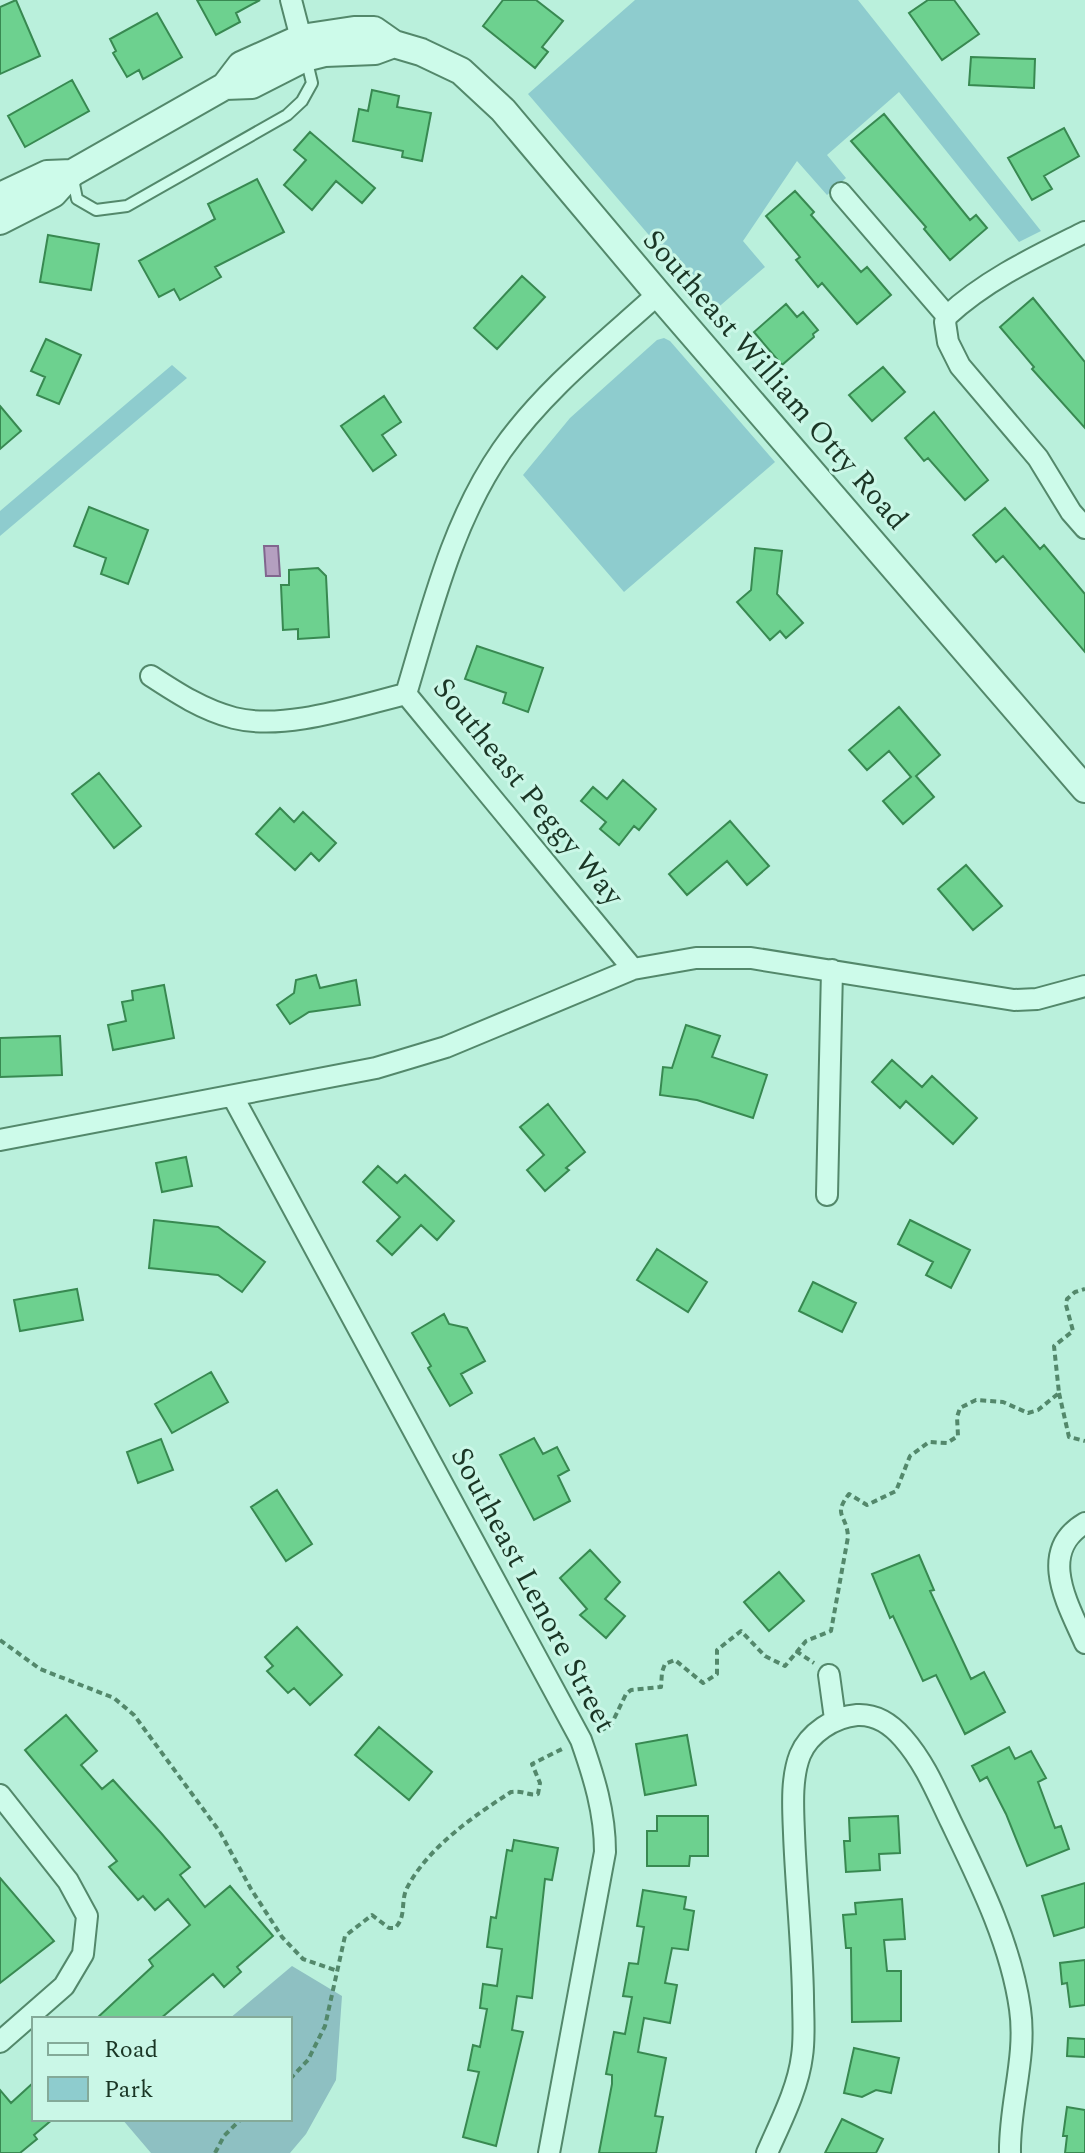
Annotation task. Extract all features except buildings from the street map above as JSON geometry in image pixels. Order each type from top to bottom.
[{"type":"street","points":[[291,0],[303,48]]},
{"type":"street","name":"Southeast William Otty Road","points":[[0,221],[53,194],[72,173],[225,86],[241,65],[354,30],[374,30],[394,44],[444,62],[480,86],[503,110],[1085,789]]},
{"type":"street","name":"Southeast William Otty Road","points":[[0,196],[47,174],[72,173]]},
{"type":"street","points":[[841,193],[947,316]]},
{"type":"street","points":[[1085,232],[997,278],[961,303],[945,322],[948,342],[960,366],[1038,458],[1071,512],[1085,528]]},
{"type":"street","name":"Southeast Peggy Way","points":[[633,969],[406,694],[458,533],[503,449],[554,389],[658,294]]},
{"type":"street","points":[[151,676],[189,701],[236,718],[271,721],[308,717],[406,694]]},
{"type":"street","points":[[0,1140],[376,1068],[446,1047],[633,969],[669,961],[751,958],[1014,1000],[1037,999],[1085,986]]},
{"type":"street","points":[[827,1195],[832,970]]},
{"type":"street","name":"Southeast Lenore Street","points":[[233,1097],[555,1690],[581,1740],[596,1783],[605,1824],[605,1852],[549,2153]]},
{"type":"street","points":[[1085,1523],[1064,1545],[1058,1570],[1060,1585],[1085,1643]]},
{"type":"street","points":[[829,1675],[835,1719]]},
{"type":"street","points":[[767,2153],[802,2058],[802,1961],[793,1806],[799,1758],[805,1745],[835,1719],[856,1715],[871,1715],[887,1723],[926,1768],[988,1903],[1009,1962],[1021,2010],[1010,2153]]},
{"type":"street","points":[[0,1795],[68,1881],[87,1916],[87,1932],[83,1954],[64,1986],[0,2042]]},
{"type":"lane","points":[[72,173],[77,199],[96,210],[127,206],[287,115],[302,101],[312,83],[303,48]]},
{"type":"path","points":[[1085,1289],[1067,1299],[1073,1331],[1054,1346],[1059,1393],[1069,1437],[1085,1441]]},
{"type":"path","points":[[594,1734],[611,1725],[631,1690],[661,1687],[665,1664],[675,1660],[703,1683],[717,1674],[717,1650],[741,1631],[765,1656],[785,1666],[806,1641],[831,1631],[848,1537],[847,1526],[839,1513],[849,1494],[867,1505],[892,1494],[899,1487],[910,1456],[929,1442],[947,1443],[958,1436],[960,1408],[976,1400],[1003,1402],[1028,1413],[1038,1410],[1059,1393]]},
{"type":"path","points":[[0,1640],[40,1669],[114,1698],[134,1715],[220,1832],[282,1937],[303,1959],[338,1971]]},
{"type":"path","points":[[292,2077],[308,2060],[325,2026],[345,1936],[372,1915],[389,1928],[395,1928],[404,1914],[405,1891],[453,1833],[511,1792],[521,1790],[538,1794],[540,1783],[532,1764],[568,1746]]},
{"type":"path","points":[[215,2153],[224,2136],[239,2121]]},
{"type":"green space","points":[[635,0],[858,0],[1041,231],[1019,242],[899,92],[827,155],[846,178],[827,195],[797,161],[743,241],[765,267],[714,311],[528,94]]},
{"type":"green space","points":[[664,338],[670,341],[775,462],[624,592],[523,475],[570,418],[657,340]]},
{"type":"green space","points":[[172,365],[187,378],[0,536],[0,511]]},
{"type":"shaded area","points":[[264,546],[278,546],[280,576],[266,576]]},
{"type":"shaded area","points":[[292,1966],[342,1996],[336,2080],[306,2134],[290,2153],[151,2153],[124,2121],[292,2121],[292,2017],[231,2017]]}]
